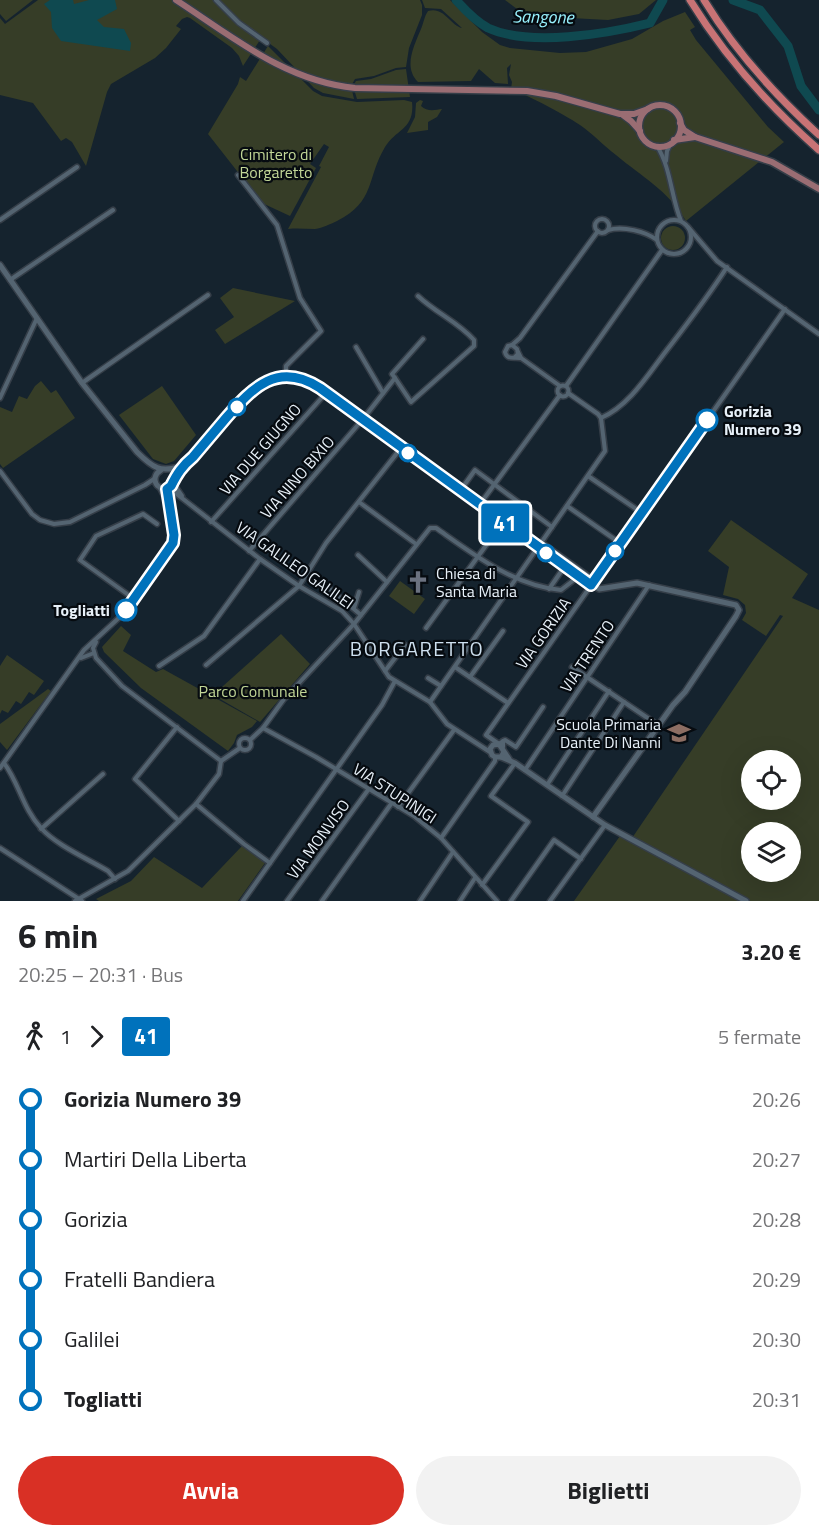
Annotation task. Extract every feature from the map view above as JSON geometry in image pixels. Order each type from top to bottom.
[{"type":"highway","points":[[690,0],[709,30],[748,80],[795,129],[819,150]]},
{"type":"highway","points":[[704,0],[724,31],[759,75],[819,135]]},
{"type":"main road","points":[[176,0],[274,64],[316,81],[355,88],[527,91],[547,94],[620,114],[634,114],[658,105],[668,107],[676,114],[684,130],[695,138],[772,162],[819,189]]},
{"type":"main road","points":[[640,131],[639,121],[648,109]]},
{"type":"main road","points":[[620,114],[631,121],[646,141],[657,146],[695,138]]},
{"type":"main road","points":[[673,141],[680,131],[680,123]]},
{"type":"street","points":[[216,0],[239,23],[267,43]]},
{"type":"street","points":[[666,165],[667,151],[673,141]]},
{"type":"street","points":[[657,146],[666,165],[681,222]]},
{"type":"street","points":[[0,220],[77,167]]},
{"type":"street","points":[[238,175],[278,225],[300,298],[321,331],[286,366],[286,377]]},
{"type":"street","points":[[10,280],[113,210]]},
{"type":"street","points":[[598,231],[595,225],[602,219],[609,223],[608,230]]},
{"type":"street","points":[[688,227],[691,238],[687,248],[682,252],[672,254],[662,250],[657,240],[658,230],[665,222],[675,220],[681,222],[688,227],[717,261],[819,334]]},
{"type":"street","points":[[598,231],[604,232],[618,228],[646,234],[657,240]]},
{"type":"street","points":[[566,386],[560,386],[518,358],[510,358],[505,354],[506,348],[520,338],[598,231]]},
{"type":"street","points":[[566,386],[662,250]]},
{"type":"street","points":[[0,265],[106,416],[147,462],[169,506]]},
{"type":"street","points":[[601,418],[610,415],[638,388],[709,295],[727,267]]},
{"type":"street","points":[[82,383],[208,295]]},
{"type":"street","points":[[395,378],[411,402],[474,346],[474,340],[463,327],[441,315],[418,296]]},
{"type":"street","name":"VIA GORIZIA","points":[[501,750],[486,735],[785,309]]},
{"type":"street","points":[[0,398],[37,318]]},
{"type":"street","points":[[518,358],[520,338]]},
{"type":"street","name":"VIA NINO BIXIO","points":[[249,551],[363,419],[395,378],[392,374],[423,339]]},
{"type":"street","points":[[512,345],[518,351]]},
{"type":"street","points":[[356,347],[383,393]]},
{"type":"street","points":[[221,760],[122,686],[99,662],[94,653],[94,644],[122,615],[173,543],[174,535],[168,498],[171,485],[183,465],[258,385],[274,378],[286,377],[310,381],[327,392],[460,491],[503,522],[540,544],[593,582],[599,589],[637,583],[650,584],[678,593],[736,605],[739,608],[738,614],[685,692],[658,725],[593,817]]},
{"type":"street","points":[[560,386],[558,390],[560,395]]},
{"type":"street","points":[[430,702],[605,451],[601,418],[595,411],[568,393],[566,386]]},
{"type":"street","name":"VIA DUE GIUGNO","points":[[211,522],[327,392]]},
{"type":"street","points":[[560,395],[564,396],[568,393]]},
{"type":"street","points":[[480,505],[560,395]]},
{"type":"street","points":[[206,665],[299,586],[326,543],[401,448]]},
{"type":"street","points":[[147,462],[161,470],[183,465]]},
{"type":"street","points":[[0,471],[32,514],[40,520],[54,524],[70,522],[145,485],[161,470]]},
{"type":"street","points":[[168,470],[171,485]]},
{"type":"street","points":[[460,491],[475,470],[552,526]]},
{"type":"street","points":[[588,476],[642,513]]},
{"type":"street","points":[[145,485],[158,487],[171,485]]},
{"type":"street","name":"VIA GALILEO GALILEI","points":[[171,485],[184,500]]},
{"type":"street","name":"VIA GALILEO GALILEI","points":[[171,485],[177,495],[249,551],[299,586],[342,611],[354,624],[389,677],[430,702],[440,717],[454,730],[490,752]]},
{"type":"street","points":[[168,498],[177,495]]},
{"type":"street","points":[[359,502],[416,544]]},
{"type":"street","points":[[566,506],[620,543]]},
{"type":"street","points":[[134,599],[80,560],[96,536],[143,514],[157,524]]},
{"type":"street","points":[[426,628],[503,522]]},
{"type":"street","points":[[250,740],[284,699],[354,624],[430,528],[436,528],[477,557],[516,578],[549,589],[561,590],[579,576]]},
{"type":"street","points":[[540,544],[565,566],[593,582]]},
{"type":"street","points":[[358,555],[387,582]]},
{"type":"street","points":[[159,666],[204,636],[261,559]]},
{"type":"street","points":[[549,589],[565,566]]},
{"type":"street","name":"VIA TRENTO","points":[[525,770],[650,584]]},
{"type":"street","points":[[330,589],[361,615]]},
{"type":"street","points":[[354,608],[359,592]]},
{"type":"street","points":[[470,677],[503,631]]},
{"type":"street","points":[[0,768],[84,650],[98,639]]},
{"type":"street","points":[[385,671],[405,645]]},
{"type":"street","points":[[77,661],[94,653]]},
{"type":"street","points":[[455,667],[508,703]]},
{"type":"street","points":[[572,667],[658,725]]},
{"type":"street","points":[[428,678],[441,686]]},
{"type":"street","points":[[243,901],[338,770],[382,705],[395,681]]},
{"type":"street","points":[[547,785],[609,691]]},
{"type":"street","points":[[562,796],[624,702]]},
{"type":"street","points":[[441,838],[495,761],[505,740],[516,747],[543,707]]},
{"type":"street","points":[[177,727],[135,779],[179,821]]},
{"type":"street","name":"VIA STUPINIGI","points":[[262,728],[414,816],[441,838],[474,878],[497,901]]},
{"type":"street","points":[[398,807],[454,730]]},
{"type":"street","points":[[240,739],[250,740],[249,749],[245,751],[240,748],[238,743],[240,739]]},
{"type":"street","points":[[490,752],[493,745],[512,761],[604,825],[746,901]]},
{"type":"street","points":[[0,848],[79,900],[128,871],[196,804],[219,774],[221,760],[240,748]]},
{"type":"street","points":[[490,752],[501,750]]},
{"type":"street","points":[[482,885],[528,822],[491,796],[512,761]]},
{"type":"street","points":[[4,763],[12,774],[29,812],[41,829],[108,872],[115,879]]},
{"type":"street","points":[[41,829],[103,774]]},
{"type":"street","name":"VIA MONVISO","points":[[287,901],[368,790]]},
{"type":"street","points":[[196,804],[270,863]]},
{"type":"street","points":[[322,901],[391,804]]},
{"type":"street","points":[[550,901],[604,825]]},
{"type":"street","points":[[511,901],[554,840],[581,859]]},
{"type":"street","points":[[420,901],[453,852]]},
{"type":"street","points":[[460,901],[474,878]]},
{"type":"green space","points":[[0,0],[33,0],[6,21],[0,14]]},
{"type":"green space","points":[[38,0],[214,0],[238,24],[260,40],[243,66],[239,56],[232,48],[190,18],[182,19],[176,26],[181,29],[166,48],[155,58],[111,84],[86,166],[72,142],[66,138],[61,141],[33,103],[0,95],[0,18],[5,24]]},
{"type":"green space","points":[[218,0],[420,0],[422,15],[409,48],[406,67],[355,79],[351,86],[354,99],[323,93],[314,88],[277,49],[240,22]]},
{"type":"green space","points":[[422,0],[450,0],[482,32],[500,45],[560,53],[586,52],[632,39],[663,21],[685,12],[695,27],[690,30],[696,40],[768,127],[784,142],[686,221],[663,192],[585,129],[556,110],[511,89],[512,82],[509,75],[511,64],[507,68],[508,84],[495,83],[479,69],[471,81],[418,82],[411,70],[411,56],[428,11],[443,13],[462,28],[441,9],[425,8]]},
{"type":"green space","points":[[505,0],[656,0],[639,14],[608,20],[552,17],[517,9]]},
{"type":"green space","name":"Cimitero di Borgaretto","points":[[268,46],[313,91],[322,96],[357,102],[404,100],[412,102],[411,118],[385,147],[358,206],[337,221],[321,228],[288,229],[329,147],[324,144],[310,164],[316,168],[290,216],[262,203],[208,134],[240,77],[246,81]]},
{"type":"green space","points":[[406,69],[410,97],[357,99],[353,86],[356,81]]},
{"type":"green space","points":[[423,101],[421,106],[426,109],[442,109],[437,117],[428,122],[428,130],[407,133],[415,117],[416,103]]},
{"type":"green space","points":[[673,226],[682,229],[685,238],[682,247],[673,250],[664,247],[661,238],[664,229]]},
{"type":"green space","points":[[233,288],[295,301],[225,344],[215,330],[234,317],[220,298]]},
{"type":"green space","points":[[41,381],[51,393],[56,390],[75,418],[3,468],[0,464],[0,407],[12,412],[19,396],[27,399]]},
{"type":"green space","points":[[162,386],[196,435],[174,461],[166,464],[153,459],[119,415]]},
{"type":"green space","points":[[731,520],[808,574],[792,598],[819,610],[819,901],[574,901],[620,836],[630,841],[783,616],[780,615],[766,636],[742,620],[746,613],[745,605],[738,599],[723,595],[729,567],[708,551]]},
{"type":"green space","points":[[400,581],[425,599],[414,614],[389,596]]},
{"type":"green space","points":[[121,626],[131,635],[123,651],[156,672],[163,669],[257,721],[252,727],[237,735],[228,751],[141,688],[104,652],[102,647]]},
{"type":"green space","name":"Parco Comunale","points":[[281,634],[310,664],[260,722],[213,695]]},
{"type":"green space","points":[[7,655],[44,681],[34,695],[29,692],[21,704],[16,701],[8,713],[2,710],[0,714],[0,666]]},
{"type":"green space","points":[[48,689],[51,691],[7,750],[0,742],[0,724]]},
{"type":"green space","points":[[242,846],[265,863],[238,901],[99,901],[96,899],[131,881],[154,857],[202,888]]},
{"type":"shaded area","points":[[50,0],[73,0],[74,4],[89,0],[115,0],[117,9],[97,20],[104,27],[124,29],[131,43],[130,51],[61,41],[52,28],[51,12],[44,4]]},
{"type":"waterway","name":"Sangone","points":[[456,0],[488,28],[505,34],[546,38],[612,31],[650,23],[663,0]]},
{"type":"waterway","name":"Sangone","points":[[733,0],[760,10],[788,46],[801,86],[819,110]]},
{"type":"bus line","name":"41","points":[[126,610],[173,543],[174,535],[167,489],[173,483],[174,478],[241,401],[258,385],[274,378],[302,378],[310,381],[591,585],[707,420]]},
{"type":"place","name":"Gorizia Numero 39","points":[[707,420]]},
{"type":"place","name":"Chiesa di Santa Maria","points":[[418,582]]},
{"type":"place","name":"Togliatti","points":[[126,610]]},
{"type":"place","name":"Scuola Primaria Dante Di Nanni","points":[[679,733]]},
{"type":"district","name":"BORGARETTO","points":[[417,649]]}]
